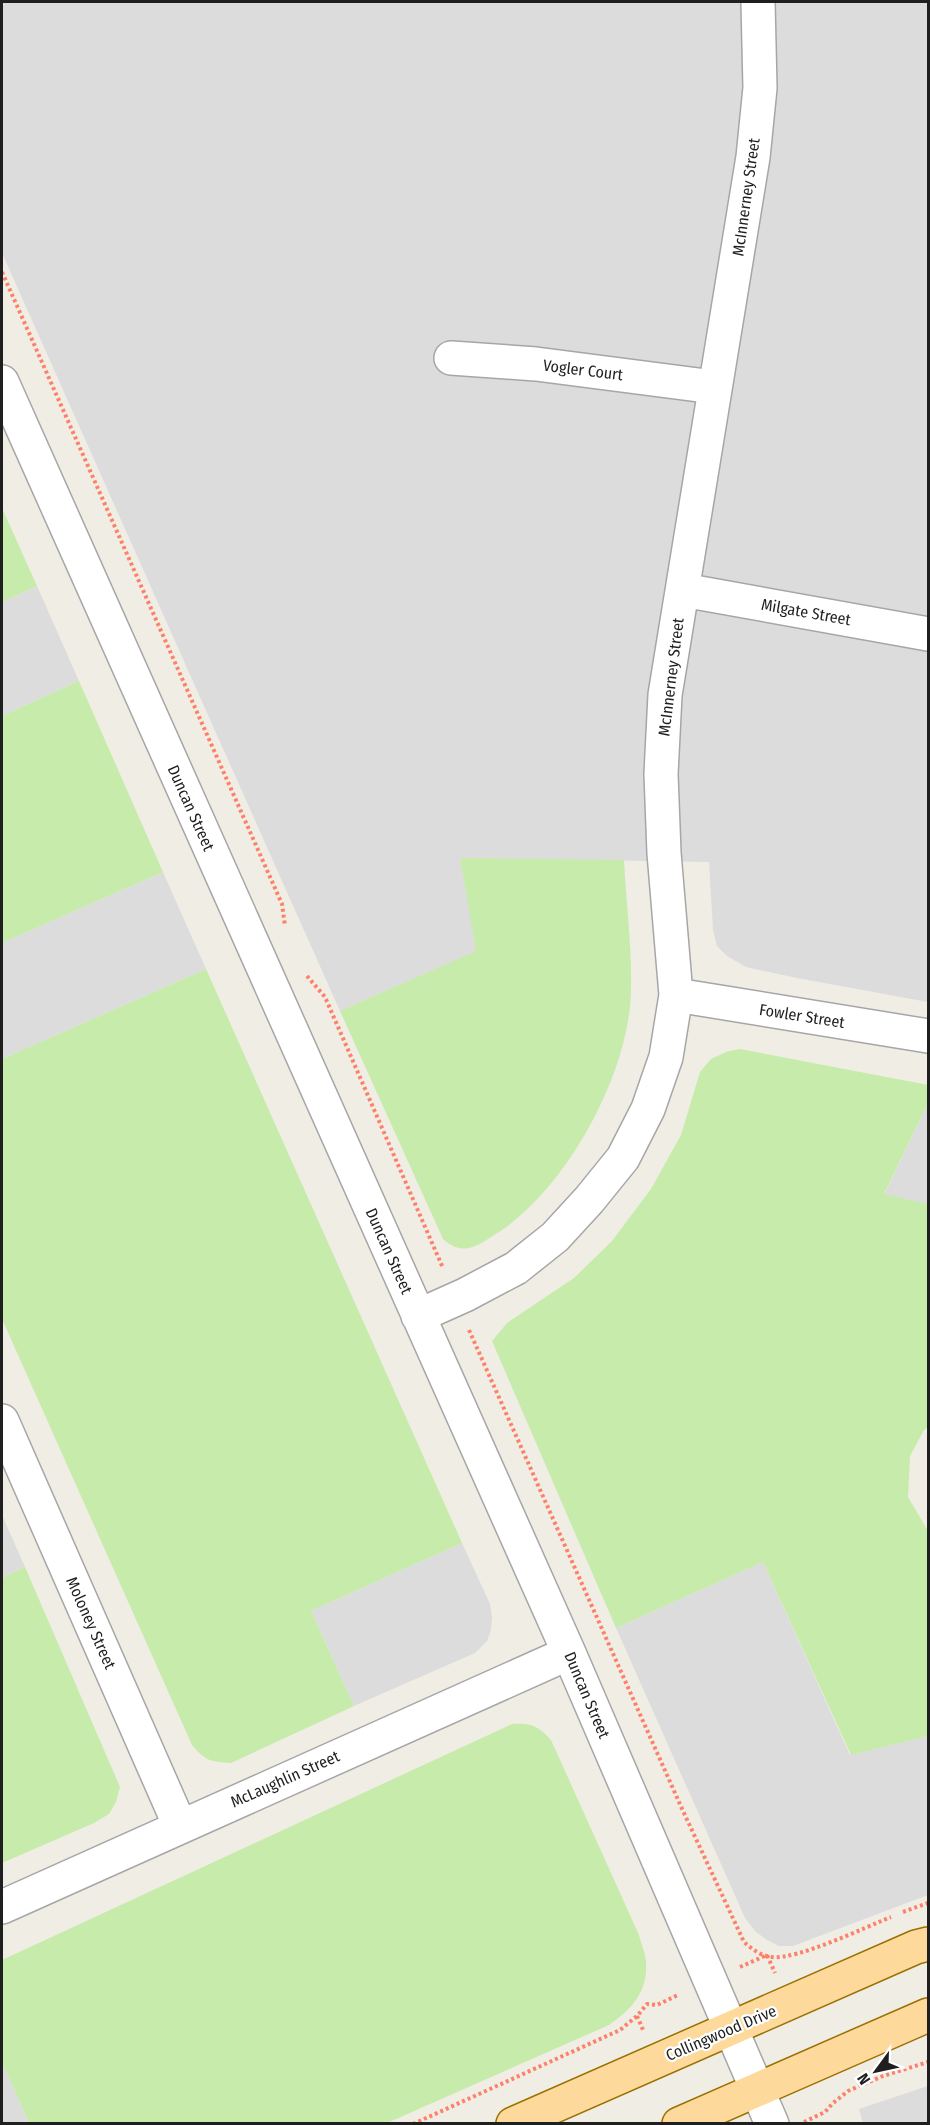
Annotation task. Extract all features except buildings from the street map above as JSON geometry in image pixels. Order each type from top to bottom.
[{"type":"main road","name":"Collingwood Drive","points":[[513,2124],[637,2068],[916,1947],[928,1944]]},
{"type":"main road","points":[[679,2124],[928,2015]]},
{"type":"street","name":"McInnerney Street","points":[[418,1316],[516,1268],[555,1237],[589,1200],[622,1158],[648,1109],[666,1057],[676,995],[664,853],[662,764],[665,695],[753,157],[760,88],[758,2]]},
{"type":"street","name":"Vogler Court","points":[[451,358],[536,364],[714,387]]},
{"type":"street","name":"Duncan Street","points":[[2,382],[569,1653],[772,2124]]},
{"type":"street","name":"Milgate Street","points":[[683,590],[928,634]]},
{"type":"street","name":"Fowler Street","points":[[676,995],[928,1036]]},
{"type":"street","name":"Moloney Street","points":[[2,1421],[180,1826]]},
{"type":"street","name":"McLaughlin Street","points":[[2,1907],[569,1653]]},
{"type":"path","points":[[2,272],[282,904],[285,928]]},
{"type":"path","points":[[302,966],[306,976],[325,997],[683,1811],[744,1942],[754,1951],[771,1957],[787,1955],[822,1945],[928,1903]]},
{"type":"path","points":[[413,2124],[620,2030],[647,2004],[657,2005]]},
{"type":"path","points":[[801,2124],[825,2112],[848,2091],[928,2062]]},
{"type":"shaded area","points":[[2,2],[928,2],[928,1002],[746,967],[727,956],[717,946],[713,930],[709,862],[460,858],[477,951],[340,1011],[2,253]]},
{"type":"shaded area","points":[[37,586],[79,681],[2,716],[2,602]]},
{"type":"shaded area","points":[[163,872],[206,969],[2,1059],[2,943]]},
{"type":"shaded area","points":[[928,1103],[928,1204],[884,1195]]},
{"type":"shaded area","points":[[2,1515],[25,1567],[2,1578]]},
{"type":"shaded area","points":[[462,1543],[490,1604],[491,1630],[487,1641],[475,1653],[354,1706],[311,1611]]},
{"type":"shaded area","points":[[763,1562],[850,1755],[928,1736],[928,1895],[793,1946],[779,1946],[767,1940],[756,1932],[745,1918],[616,1628]]},
{"type":"shaded area","points":[[2,2062],[29,2123],[2,2123]]},
{"type":"shaded area","points":[[928,2086],[928,2123],[863,2123],[859,2109]]},
{"type":"green space","points":[[2,508],[37,586],[2,602]]},
{"type":"green space","points":[[79,681],[163,872],[2,943],[2,716]]},
{"type":"green space","points":[[460,858],[624,860],[631,972],[628,1020],[620,1054],[591,1124],[571,1157],[549,1186],[524,1212],[478,1245],[464,1249],[451,1245],[443,1239],[340,1011],[476,951]]},
{"type":"green space","points":[[206,969],[462,1543],[311,1611],[354,1706],[231,1763],[209,1760],[192,1745],[2,1319],[2,1059]]},
{"type":"green space","points":[[740,1049],[928,1085],[928,1103],[884,1194],[928,1204],[928,1427],[924,1430],[910,1456],[908,1497],[928,1531],[928,1736],[851,1755],[763,1562],[616,1628],[492,1341],[507,1323],[574,1278],[612,1241],[651,1189],[681,1135],[700,1072],[711,1059]]},
{"type":"green space","points":[[25,1567],[120,1787],[116,1802],[109,1814],[94,1823],[2,1863],[2,1578]]},
{"type":"green space","points":[[512,1724],[534,1726],[551,1740],[639,1935],[646,1960],[644,1983],[631,2006],[617,2019],[609,2025],[387,2123],[29,2123],[2,2062],[2,1960]]}]
